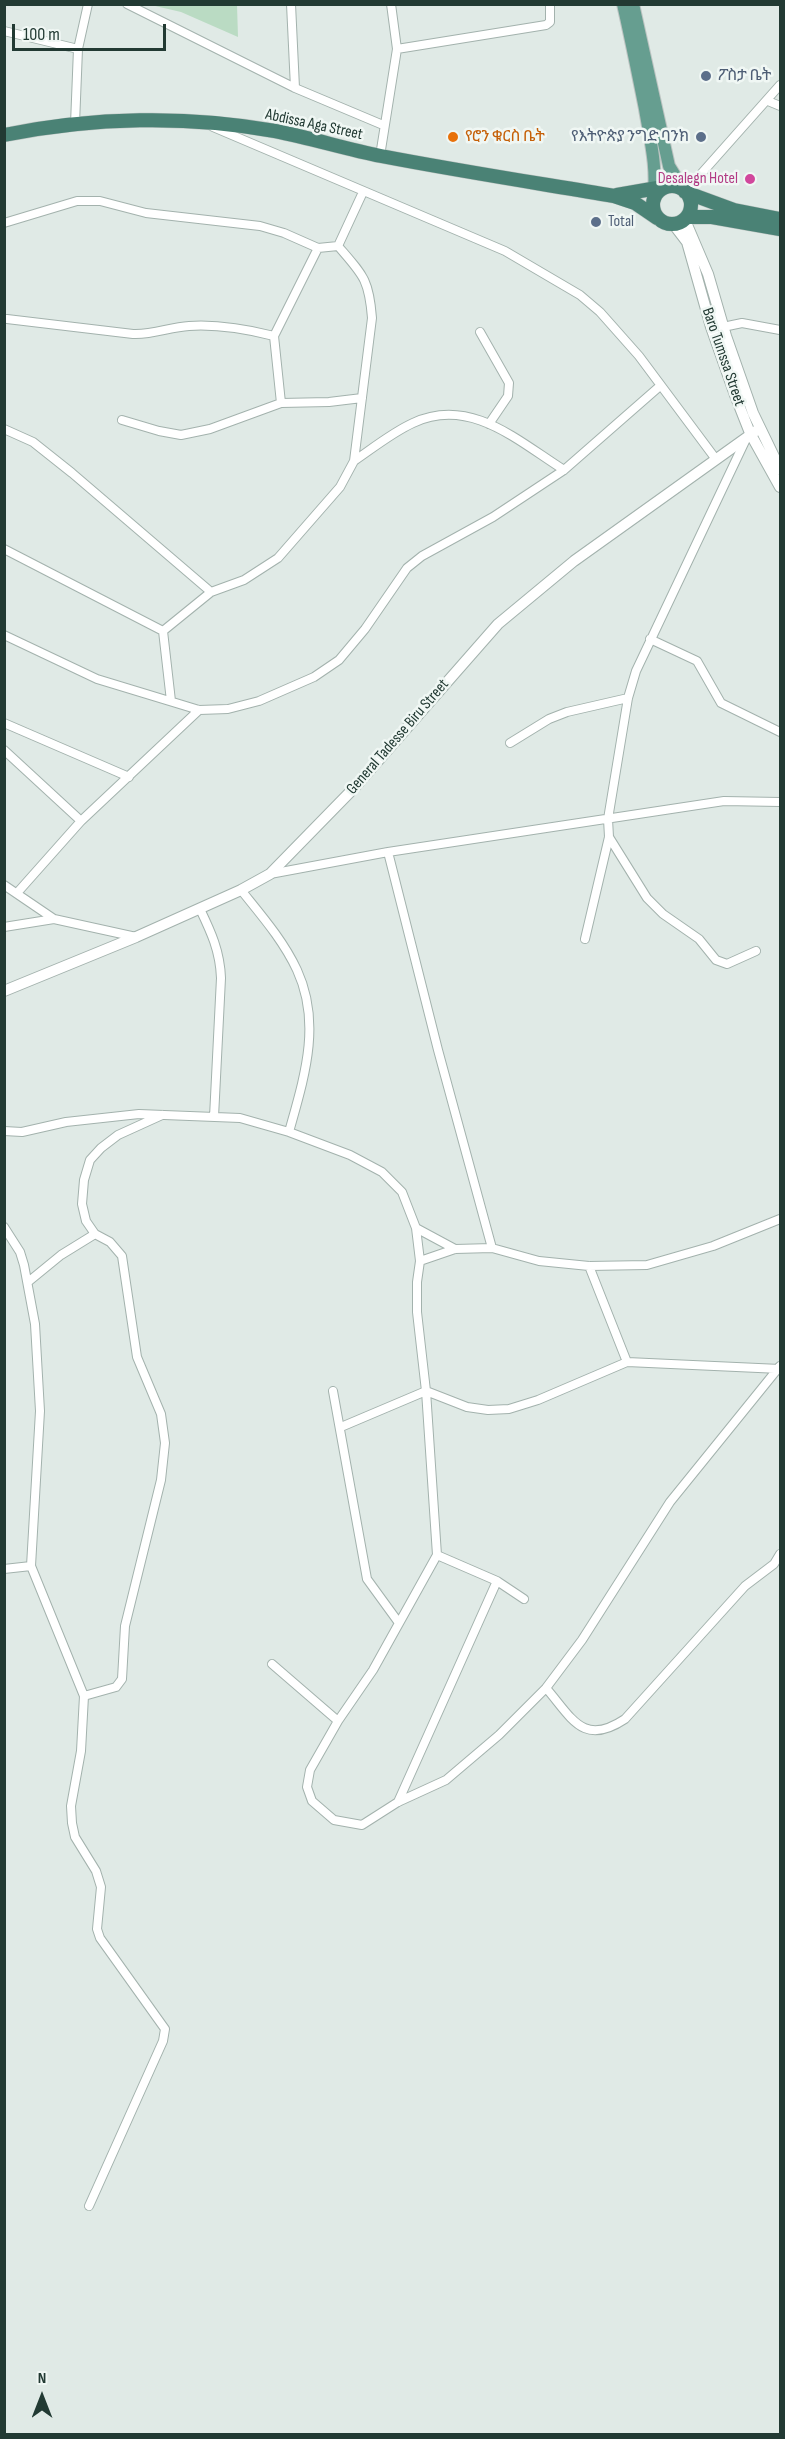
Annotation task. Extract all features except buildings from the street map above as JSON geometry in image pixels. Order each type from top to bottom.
[{"type":"highway","name":"Abdissa Aga Street","points":[[4,135],[75,124],[143,120],[201,122],[275,131],[380,156],[614,196]]},
{"type":"highway","points":[[614,196],[658,192],[676,186],[685,192],[734,210],[780,219]]},
{"type":"highway","points":[[657,218],[653,213],[658,192]]},
{"type":"highway","points":[[682,220],[691,204],[685,192]]},
{"type":"highway","points":[[614,196],[636,203],[668,225],[682,220],[712,217],[780,229]]},
{"type":"main road","points":[[623,4],[640,60]]},
{"type":"main road","points":[[633,4],[640,60],[650,109],[669,166],[685,192]]},
{"type":"main road","points":[[650,109],[658,192]]},
{"type":"street","points":[[75,124],[78,50],[88,4]]},
{"type":"street","points":[[126,4],[295,88],[383,125]]},
{"type":"street","points":[[291,4],[295,88]]},
{"type":"street","points":[[380,156],[383,125],[397,49],[391,4]]},
{"type":"street","points":[[397,49],[540,27],[550,22],[550,4]]},
{"type":"street","points":[[4,31],[78,50]]},
{"type":"street","points":[[685,192],[780,86]]},
{"type":"street","points":[[768,101],[780,106]]},
{"type":"street","points":[[201,122],[505,250],[561,282],[580,295],[607,320],[639,356],[715,458]]},
{"type":"street","points":[[338,246],[363,192]]},
{"type":"street","points":[[4,223],[77,201],[100,201],[146,213],[260,226],[284,233],[318,248],[338,246]]},
{"type":"street","name":"Baro Tumssa Street","points":[[682,220],[708,274],[752,432],[780,469]]},
{"type":"street","name":"Baro Tumssa Street","points":[[682,220],[711,327],[752,432],[780,487]]},
{"type":"street","points":[[164,631],[211,592],[244,580],[278,558],[334,496],[354,461],[372,318],[367,282],[338,246]]},
{"type":"street","points":[[280,403],[274,336],[318,248]]},
{"type":"street","points":[[7,319],[148,335],[187,326],[217,326],[274,336]]},
{"type":"street","points":[[723,327],[742,323],[780,330]]},
{"type":"street","points":[[480,332],[509,383],[508,396],[489,424]]},
{"type":"street","points":[[4,635],[97,679],[199,710],[228,709],[259,701],[314,677],[328,668],[353,645],[376,615],[396,582],[415,562],[494,517],[564,470],[660,386]]},
{"type":"street","points":[[123,420],[181,435],[210,429],[280,403],[330,402],[362,398]]},
{"type":"street","points":[[354,461],[412,423],[446,413],[461,414],[489,424],[564,470]]},
{"type":"street","points":[[4,429],[33,442],[211,592]]},
{"type":"street","points":[[585,939],[609,837],[608,819],[628,698],[650,639],[752,432]]},
{"type":"street","name":"General Tadesse Biru Street","points":[[4,991],[200,909],[270,874],[355,787],[498,624],[574,561],[752,432]]},
{"type":"street","points":[[4,549],[164,631]]},
{"type":"street","points":[[164,631],[171,701]]},
{"type":"street","points":[[650,639],[697,661],[722,703],[780,732]]},
{"type":"street","points":[[510,742],[549,719],[567,712],[628,698]]},
{"type":"street","points":[[17,893],[81,821],[199,710]]},
{"type":"street","points":[[4,723],[129,777]]},
{"type":"street","points":[[4,750],[81,821]]},
{"type":"street","points":[[270,874],[388,852],[724,801],[780,802]]},
{"type":"street","points":[[609,837],[647,898],[663,914],[699,939],[716,960],[727,964],[756,951]]},
{"type":"street","points":[[388,852],[438,1050],[492,1248]]},
{"type":"street","points":[[4,885],[54,919]]},
{"type":"street","points":[[241,890],[290,956],[297,970],[309,1009],[311,1027],[308,1062],[289,1132]]},
{"type":"street","points":[[200,909],[216,944],[220,959],[214,1117]]},
{"type":"street","points":[[4,927],[54,919],[136,937]]},
{"type":"street","points":[[4,1131],[22,1132],[66,1122],[139,1114],[214,1117],[258,1122],[351,1155],[382,1173],[402,1192],[416,1228],[420,1261],[416,1297],[426,1391],[437,1555],[373,1670],[338,1721],[310,1770],[307,1787],[312,1801],[334,1820],[362,1825],[398,1802],[446,1780],[499,1735],[546,1688],[582,1640],[670,1502],[780,1368]]},
{"type":"street","points":[[84,1696],[116,1687],[122,1679],[125,1626],[161,1480],[165,1443],[160,1414],[137,1357],[122,1256],[110,1242],[95,1234],[86,1221],[82,1204],[84,1180],[90,1161],[118,1135],[162,1115]]},
{"type":"street","points":[[420,1261],[455,1249],[492,1248],[539,1261],[589,1266],[646,1265],[713,1246],[780,1219]]},
{"type":"street","points":[[4,1227],[20,1252],[28,1282],[35,1324],[40,1384],[31,1566],[84,1696],[78,1775],[71,1806],[72,1823],[75,1837],[96,1871],[101,1887],[97,1929],[100,1938],[165,2029],[163,2041],[89,2206]]},
{"type":"street","points":[[416,1228],[455,1249]]},
{"type":"street","points":[[28,1282],[61,1255],[95,1234]]},
{"type":"street","points":[[589,1266],[627,1362]]},
{"type":"street","points":[[341,1427],[426,1391],[467,1407],[488,1410],[509,1409],[538,1400],[627,1362],[780,1368]]},
{"type":"street","points":[[333,1391],[367,1579],[399,1623]]},
{"type":"street","points":[[546,1688],[579,1726],[594,1732],[610,1729],[625,1719],[745,1586],[774,1564],[780,1554]]},
{"type":"street","points":[[437,1555],[497,1581],[524,1599]]},
{"type":"street","points":[[4,1569],[31,1566]]},
{"type":"street","points":[[398,1802],[497,1581]]},
{"type":"street","points":[[272,1664],[338,1721]]},
{"type":"green space","points":[[151,5],[237,5],[238,37],[181,12]]},
{"type":"place","name":"ፖስታ ቤት","points":[[706,76]]},
{"type":"place","name":"የሮን ቁርስ ቤት","points":[[453,137]]},
{"type":"place","name":"የእትዮጵያ ንግድ ባንክ","points":[[701,137]]},
{"type":"place","name":"Desalegn Hotel","points":[[750,179]]},
{"type":"place","name":"Total","points":[[596,222]]}]
